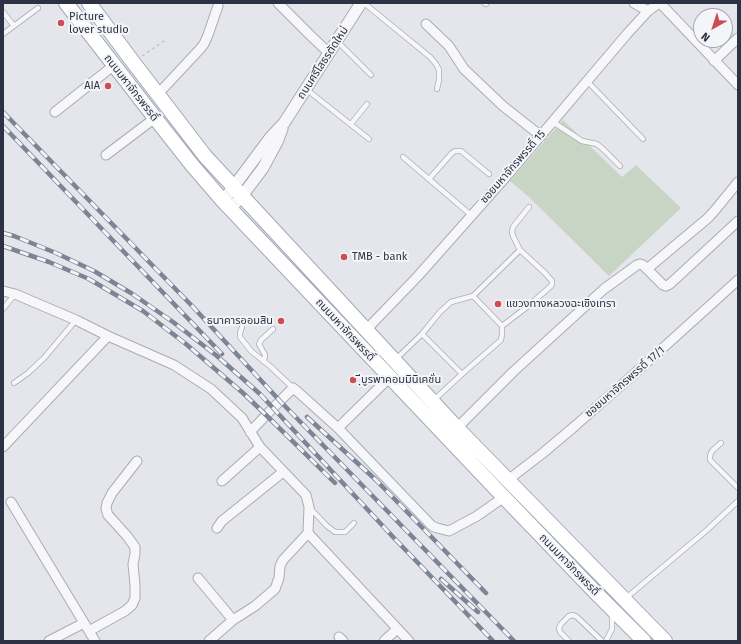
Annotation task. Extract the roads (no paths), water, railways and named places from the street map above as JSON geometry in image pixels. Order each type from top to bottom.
[{"type":"main road","name":"ถนนมหาจักรพรรดิ์","points":[[66,3],[113,66],[192,165],[227,205],[504,497],[644,641]]},
{"type":"main road","name":"ถนนมหาจักรพรรดิ์","points":[[89,3],[205,156],[432,402],[665,641]]},
{"type":"street","points":[[278,3],[329,52]]},
{"type":"street","name":"ถนนศรีโสธรตัดใหม่","points":[[227,205],[238,191],[263,168],[277,142],[284,123],[361,3]]},
{"type":"street","points":[[634,3],[648,11]]},
{"type":"street","points":[[659,3],[738,85]]},
{"type":"street","name":"ซอยมหาจักรพรรดิ์ 15","points":[[366,330],[418,276],[504,179],[627,34],[648,11],[659,3]]},
{"type":"street","points":[[158,94],[204,44],[218,6]]},
{"type":"street","points":[[426,24],[449,46],[464,69],[503,106],[541,136]]},
{"type":"street","points":[[714,61],[738,38]]},
{"type":"street","points":[[55,112],[113,66]]},
{"type":"street","points":[[106,155],[155,118]]},
{"type":"street","points":[[647,270],[708,218],[738,182]]},
{"type":"street","points":[[457,428],[514,370],[604,289],[640,264],[643,265],[663,285],[666,286],[670,284],[738,222]]},
{"type":"street","name":"ซอยมหาจักรพรรดิ์ 17/1","points":[[508,480],[575,426],[738,280]]},
{"type":"street","points":[[3,291],[15,294],[76,320],[174,365],[211,389],[242,418],[260,447],[306,495],[309,507],[308,533],[283,560],[280,566],[279,578],[275,589],[255,606],[233,620],[209,641]]},
{"type":"street","points":[[3,447],[108,336]]},
{"type":"street","points":[[338,428],[390,377]]},
{"type":"street","points":[[250,432],[293,388],[338,428],[432,526],[448,531],[477,516],[504,497]]},
{"type":"street","points":[[222,481],[260,447]]},
{"type":"street","points":[[90,631],[125,611],[132,605],[135,598],[133,564],[135,547],[108,515],[106,509],[112,493],[137,460]]},
{"type":"street","points":[[217,528],[222,521],[283,472]]},
{"type":"street","points":[[11,502],[95,641]]},
{"type":"street","points":[[308,533],[409,641]]},
{"type":"street","points":[[198,578],[233,620]]},
{"type":"street","points":[[49,641],[84,623]]},
{"type":"street","points":[[384,641],[397,629]]},
{"type":"lane","points":[[364,3],[430,57],[436,64],[439,70],[437,89]]},
{"type":"lane","points":[[3,34],[38,8]]},
{"type":"lane","points":[[3,12],[14,26]]},
{"type":"lane","points":[[337,41],[371,75]]},
{"type":"lane","points":[[587,81],[643,139]]},
{"type":"lane","points":[[306,89],[369,139]]},
{"type":"lane","points":[[351,124],[367,104]]},
{"type":"lane","points":[[553,122],[582,141],[596,144],[620,166]]},
{"type":"lane","points":[[429,179],[455,151],[461,151],[489,174]]},
{"type":"lane","points":[[403,157],[471,215]]},
{"type":"lane","points":[[502,326],[527,307],[552,284],[545,273],[520,250],[513,236],[513,227],[529,207]]},
{"type":"lane","points":[[394,361],[422,334],[440,312],[451,302],[473,296],[520,250]]},
{"type":"lane","points":[[3,309],[15,294]]},
{"type":"lane","points":[[432,402],[501,340],[502,326],[473,296]]},
{"type":"lane","points":[[14,383],[28,373],[44,358],[76,320]]},
{"type":"lane","points":[[242,327],[240,337],[252,351],[293,388]]},
{"type":"lane","points":[[264,362],[265,355],[259,344],[261,340],[273,329]]},
{"type":"lane","points":[[422,334],[462,374]]},
{"type":"lane","points":[[721,443],[711,453],[710,460],[738,488]]},
{"type":"lane","points":[[625,599],[707,530],[738,501]]},
{"type":"lane","points":[[309,507],[327,526],[335,532],[345,532],[354,523]]},
{"type":"lane","points":[[569,641],[560,632],[559,628],[568,616],[572,615],[577,617],[606,641],[612,629],[612,612],[597,594]]},
{"type":"railway","points":[[3,112],[194,308],[280,401],[514,641]]},
{"type":"railway","points":[[3,126],[222,354]]},
{"type":"railway","points":[[3,233],[56,253],[94,271],[131,293],[173,322],[217,356],[260,394],[394,538],[493,641]]},
{"type":"railway","points":[[3,246],[49,262],[89,279],[143,311],[186,344],[243,393],[335,483]]},
{"type":"railway","points":[[307,417],[376,480],[486,593]]},
{"type":"railway","points":[[441,579],[478,612]]},
{"type":"place","name":"Picture lover studio","points":[[61,23]]},
{"type":"place","name":"AIA","points":[[108,86]]},
{"type":"place","name":"TMB - bank","points":[[344,257]]},
{"type":"place","name":"แขวงทางหลวงฉะเชิงเทรา","points":[[498,304]]},
{"type":"place","name":"ธนาคารออมสิน","points":[[281,321]]},
{"type":"place","name":"ฺีบูรพาคอมมินิเคชั่น","points":[[353,380]]}]
